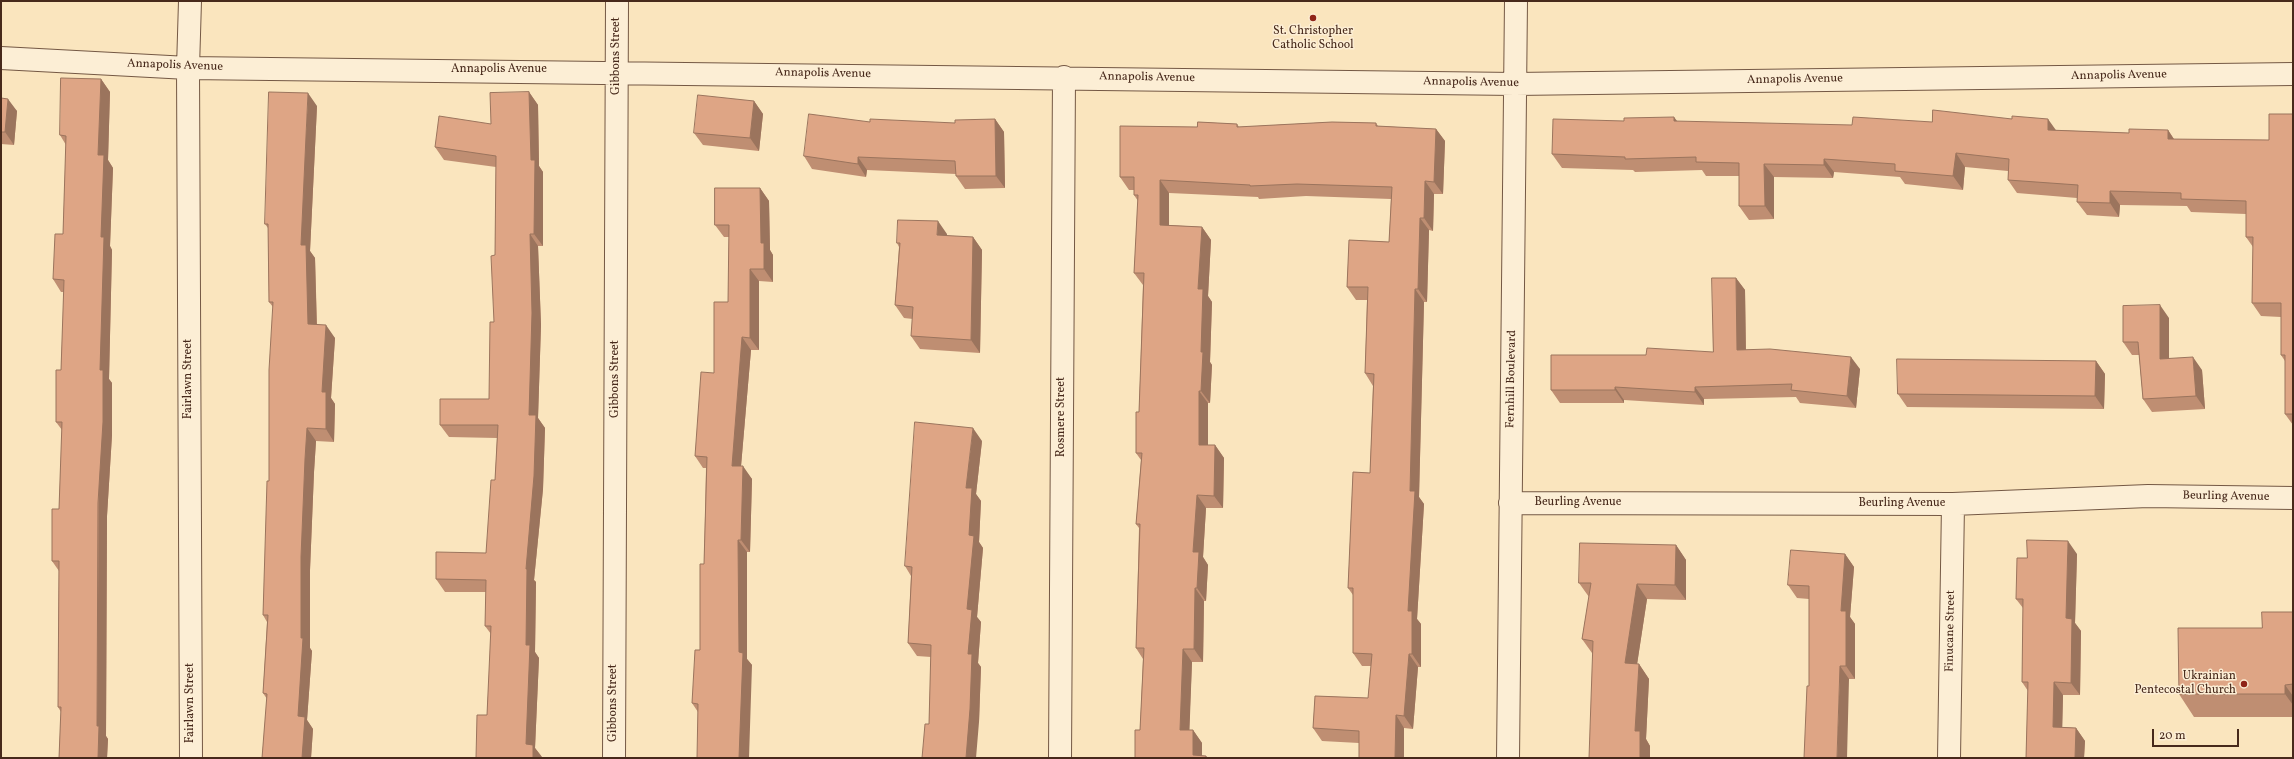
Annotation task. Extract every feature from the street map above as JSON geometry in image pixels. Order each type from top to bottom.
[{"type":"street","name":"Fairlawn Street","points":[[190,1],[188,68],[191,758]]},
{"type":"street","name":"Gibbons Street","points":[[614,758],[617,1]]},
{"type":"street","name":"Fernhill Boulevard","points":[[1508,758],[1516,1]]},
{"type":"street","name":"Annapolis Avenue","points":[[1,58],[188,68],[1064,77],[1515,84],[2293,74]]},
{"type":"street","name":"Rosmere Street","points":[[1060,758],[1064,77]]},
{"type":"street","name":"Beurling Avenue","points":[[1510,503],[1953,504],[2148,496],[2293,498]]},
{"type":"street","name":"Finucane Street","points":[[1949,758],[1953,504]]},
{"type":"building","points":[[61,78],[101,79],[98,155],[104,155],[101,237],[104,237],[100,370],[103,370],[103,422],[98,503],[98,758],[59,758],[61,707],[58,707],[59,561],[52,561],[52,509],[59,509],[62,422],[56,422],[56,370],[61,370],[64,280],[53,279],[55,234],[63,234],[66,136],[60,135]]},
{"type":"building","points":[[269,92],[308,93],[301,245],[306,245],[308,324],[326,325],[322,392],[326,392],[326,429],[307,428],[305,459],[301,557],[301,638],[303,638],[298,716],[305,717],[302,758],[262,758],[267,694],[263,693],[268,615],[263,615],[267,481],[269,481],[269,370],[273,302],[269,302],[268,224],[265,224]]},
{"type":"building","points":[[529,92],[531,160],[535,160],[534,234],[530,234],[532,313],[529,415],[536,415],[534,476],[526,569],[526,645],[530,645],[526,744],[533,745],[533,758],[476,758],[477,715],[487,715],[491,626],[485,626],[486,580],[436,579],[436,552],[486,553],[491,480],[495,480],[498,425],[440,425],[440,399],[489,399],[490,322],[494,322],[491,256],[495,255],[496,156],[435,147],[439,116],[491,124],[490,93]]},
{"type":"building","points":[[698,95],[754,101],[750,138],[694,133]]},
{"type":"building","points":[[1,98],[8,99],[5,132],[1,132]]},
{"type":"building","points":[[1933,110],[2012,119],[2012,116],[2048,119],[2048,130],[2129,133],[2129,129],[2168,130],[2168,139],[2269,140],[2269,114],[2293,114],[2293,414],[2285,414],[2285,355],[2281,355],[2281,303],[2252,303],[2253,237],[2246,237],[2246,201],[2181,199],[2181,193],[2110,191],[2110,203],[2077,202],[2078,185],[2008,180],[2009,159],[1956,153],[1953,176],[1895,171],[1895,164],[1824,159],[1824,165],[1764,164],[1765,206],[1739,206],[1739,163],[1696,162],[1696,157],[1625,159],[1625,157],[1552,154],[1553,119],[1624,121],[1624,118],[1674,117],[1674,121],[1852,125],[1853,117],[1932,122]]},
{"type":"building","points":[[809,114],[870,122],[870,119],[955,123],[955,120],[995,119],[996,176],[956,176],[955,161],[858,157],[858,164],[804,156]]},
{"type":"building","points":[[1198,122],[1237,124],[1237,127],[1332,122],[1376,123],[1376,126],[1436,129],[1434,182],[1425,181],[1424,218],[1420,218],[1418,289],[1415,289],[1410,491],[1415,491],[1408,611],[1412,611],[1412,654],[1409,654],[1404,716],[1396,715],[1395,758],[1359,758],[1359,731],[1313,728],[1315,696],[1368,698],[1372,654],[1353,653],[1353,588],[1348,588],[1353,472],[1370,473],[1374,374],[1365,373],[1368,287],[1347,287],[1349,240],[1389,242],[1392,187],[1297,184],[1250,186],[1160,180],[1160,225],[1202,227],[1198,289],[1203,289],[1201,352],[1203,352],[1201,391],[1199,391],[1199,445],[1215,445],[1214,496],[1197,495],[1193,552],[1199,552],[1197,588],[1195,588],[1194,649],[1183,649],[1180,730],[1193,730],[1193,755],[1206,756],[1206,758],[1135,758],[1135,730],[1140,730],[1144,648],[1136,648],[1140,524],[1136,524],[1142,453],[1136,453],[1136,412],[1139,412],[1144,273],[1134,273],[1138,195],[1134,195],[1134,177],[1120,177],[1120,126],[1197,127]]},
{"type":"building","points":[[715,188],[760,188],[761,243],[764,243],[764,269],[750,269],[750,338],[742,337],[732,466],[743,466],[741,540],[738,540],[739,652],[743,653],[739,758],[697,758],[698,704],[692,703],[695,650],[700,650],[700,564],[704,564],[707,457],[695,456],[701,372],[714,373],[714,302],[728,302],[729,225],[715,225]]},
{"type":"building","points":[[898,220],[938,221],[937,235],[973,237],[971,340],[911,336],[913,307],[895,305],[900,243],[897,243]]},
{"type":"building","points":[[1712,278],[1736,278],[1737,350],[1770,349],[1851,357],[1847,396],[1791,390],[1792,384],[1695,387],[1695,392],[1615,387],[1615,390],[1551,390],[1551,355],[1646,355],[1647,348],[1713,352]]},
{"type":"building","points":[[2160,305],[2160,359],[2193,357],[2196,396],[2143,399],[2138,342],[2123,342],[2123,306]]},
{"type":"building","points":[[1897,359],[2096,361],[2095,396],[1898,394]]},
{"type":"building","points":[[915,422],[973,428],[966,488],[972,488],[969,535],[974,536],[967,609],[972,610],[968,654],[972,654],[966,758],[922,758],[925,724],[929,724],[931,645],[908,643],[912,567],[905,566]]},
{"type":"building","points":[[2027,540],[2068,541],[2066,618],[2072,619],[2071,683],[2054,682],[2053,727],[2076,728],[2075,758],[2026,758],[2028,682],[2022,682],[2023,599],[2016,599],[2017,558],[2027,558]]},
{"type":"building","points":[[1580,543],[1676,545],[1675,585],[1637,584],[1625,663],[1639,664],[1635,731],[1640,731],[1640,758],[1589,758],[1593,641],[1582,639],[1591,583],[1579,583]]},
{"type":"building","points":[[1791,550],[1845,554],[1841,611],[1846,611],[1846,666],[1840,666],[1837,758],[1804,758],[1807,686],[1809,686],[1809,586],[1788,585]]},
{"type":"building","points":[[2262,612],[2293,612],[2293,684],[2285,685],[2285,694],[2179,694],[2178,628],[2262,628]]},
{"type":"place","name":"St. Christopher Catholic School","points":[[1313,18]]},
{"type":"place","name":"Ukrainian Pentecostal Church","points":[[2244,684]]}]
